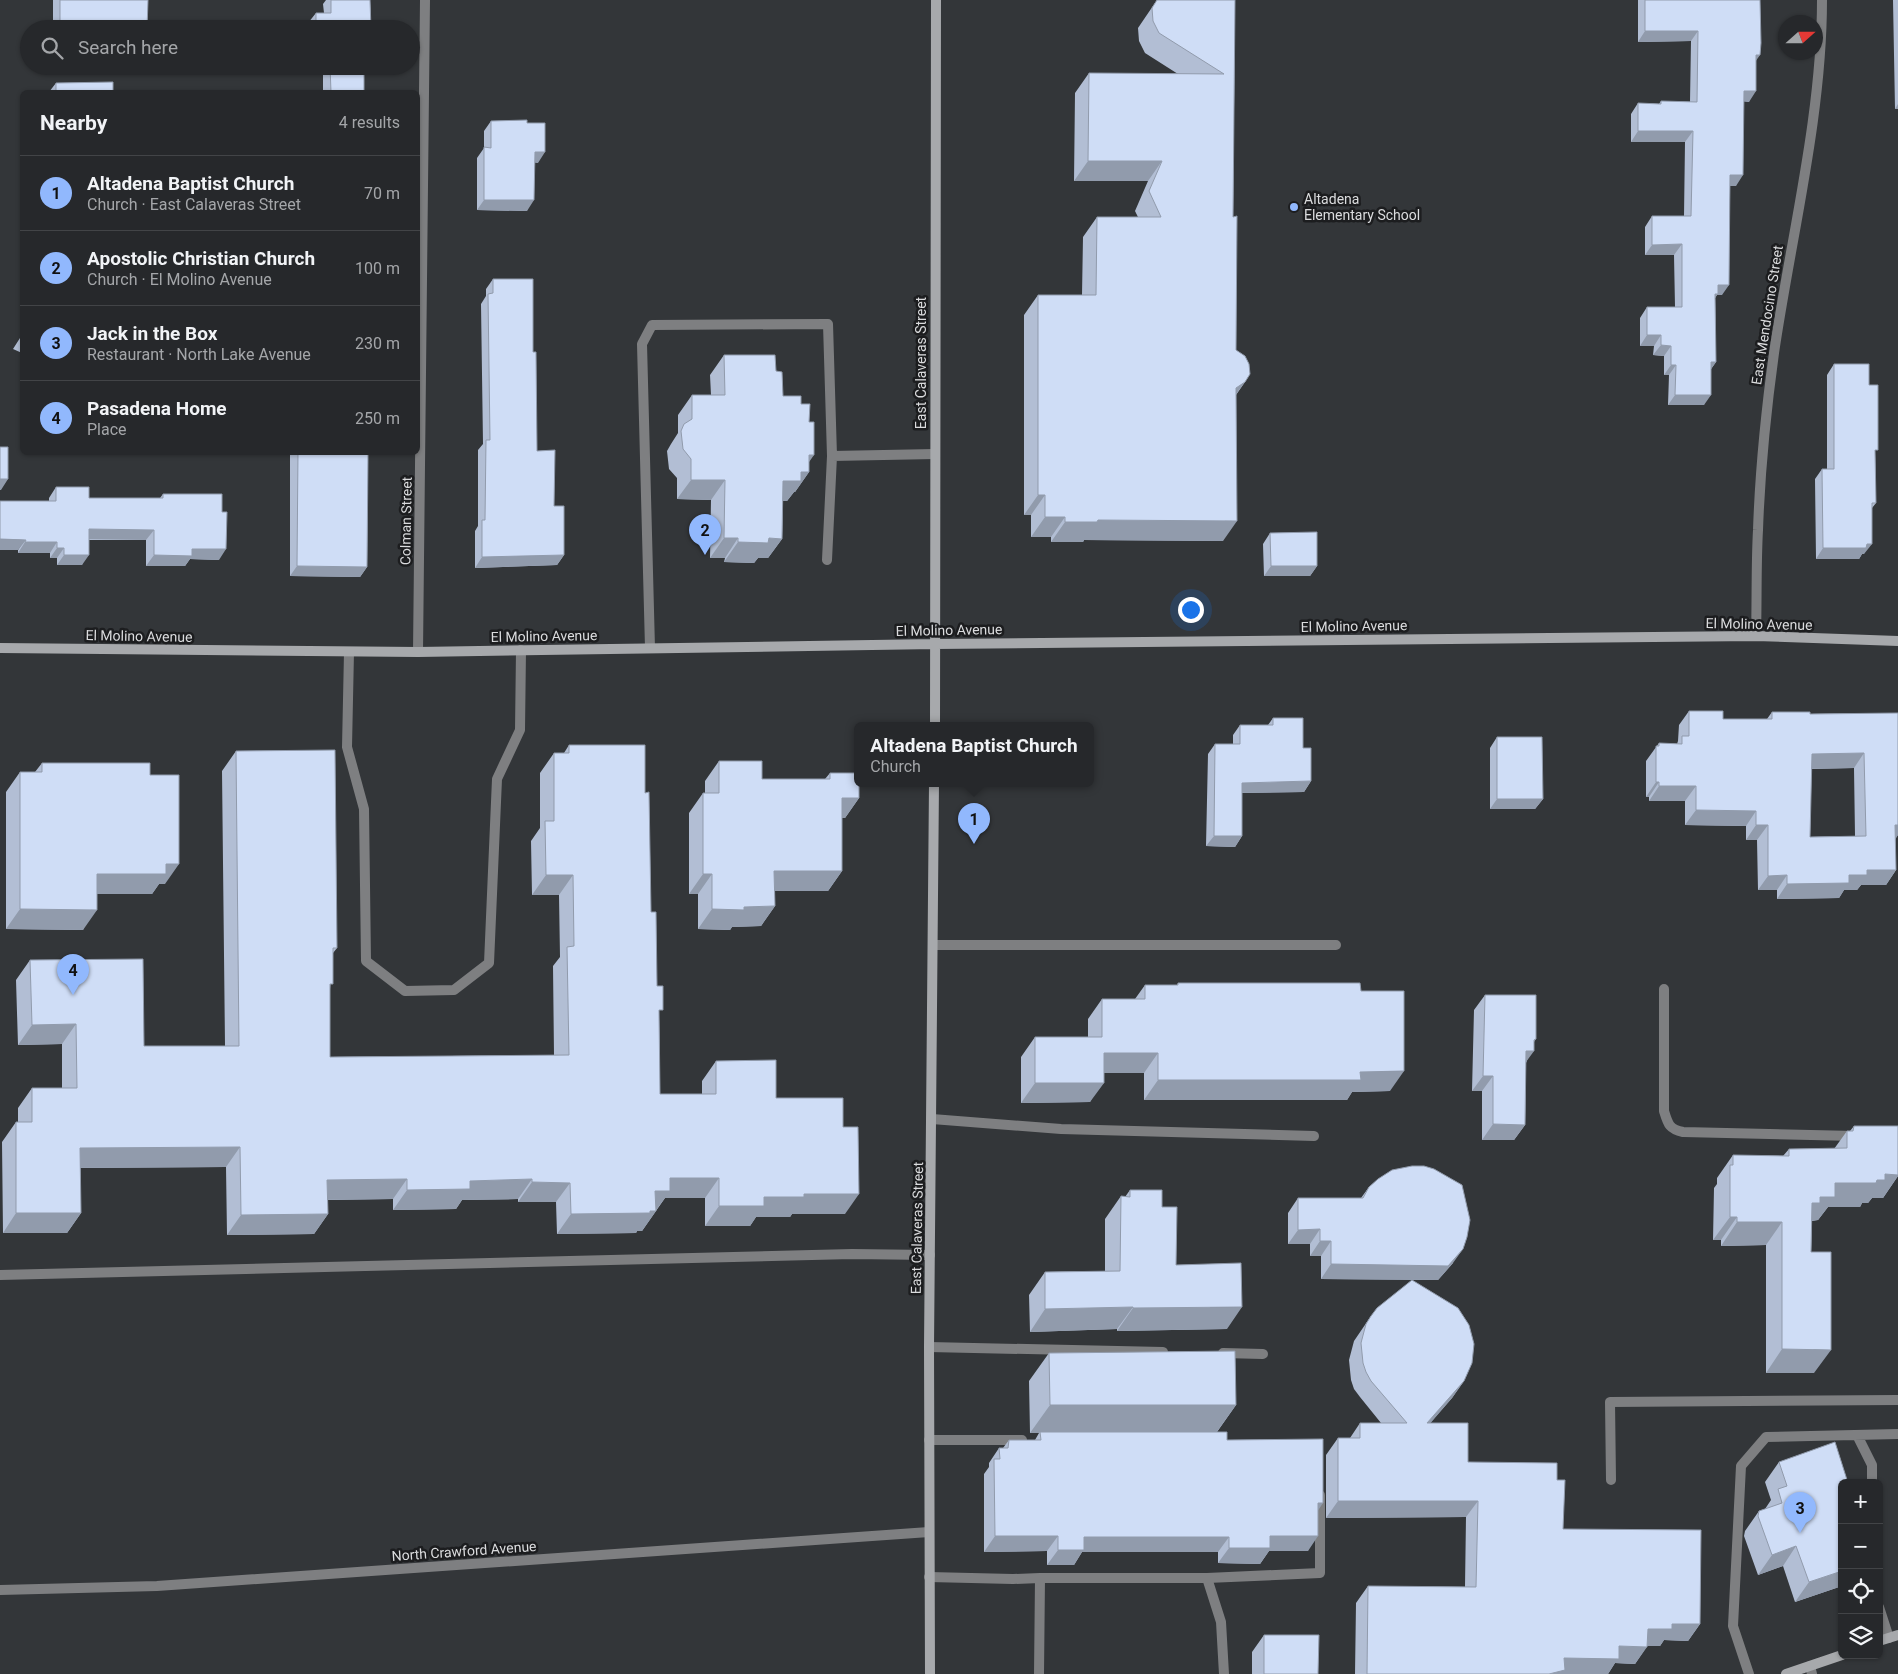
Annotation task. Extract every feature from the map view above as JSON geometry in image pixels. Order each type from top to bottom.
[{"type":"street","name":"Colman Street","points":[[418,652],[425,0]]},
{"type":"street","name":"East Calaveras Street","points":[[935,722],[936,0]]},
{"type":"street","name":"East Mendocino Street","points":[[1756,636],[1758,530],[1764,446],[1774,354],[1817,92],[1822,0]]},
{"type":"street","points":[[650,648],[642,344],[652,325],[828,324],[832,456],[828,560]]},
{"type":"street","points":[[832,456],[935,454]]},
{"type":"street","name":"El Molino Avenue","points":[[0,648],[418,652],[935,644],[1756,636],[1898,642]]},
{"type":"street","points":[[349,652],[347,747],[364,809],[366,961],[405,992],[454,990],[489,964],[497,779],[520,730],[521,650]]},
{"type":"street","name":"East Calaveras Street","points":[[930,1674],[928,1577],[929,1347],[934,787]]},
{"type":"street","points":[[933,945],[1336,945]]},
{"type":"street","points":[[1664,989],[1664,1111],[1667,1123],[1674,1130],[1683,1132],[1866,1136]]},
{"type":"street","points":[[932,1119],[1061,1129],[1314,1136]]},
{"type":"street","points":[[0,1275],[852,1254],[930,1255]]},
{"type":"street","points":[[929,1347],[1175,1352]]},
{"type":"street","points":[[1214,1353],[1263,1354]]},
{"type":"street","points":[[1611,1480],[1610,1402],[1898,1400]]},
{"type":"street","points":[[1749,1674],[1733,1626],[1741,1466],[1766,1437],[1898,1434]]},
{"type":"street","points":[[1857,1435],[1872,1465],[1872,1479]]},
{"type":"street","points":[[929,1440],[1030,1440]]},
{"type":"street","points":[[928,1577],[1013,1579],[1207,1578],[1320,1573],[1320,1488]]},
{"type":"street","name":"North Crawford Avenue","points":[[0,1590],[157,1586],[929,1532]]},
{"type":"street","points":[[1039,1674],[1040,1578]]},
{"type":"street","points":[[1207,1578],[1221,1622],[1224,1674]]},
{"type":"street","points":[[1881,1614],[1889,1638]]},
{"type":"street","points":[[1786,1674],[1811,1670],[1838,1657]]},
{"type":"building","points":[[60,0],[148,0],[147,20],[60,20]]},
{"type":"building","points":[[331,0],[370,0],[371,20],[316,20],[316,13],[331,13]]},
{"type":"building","points":[[1157,0],[1235,0],[1233,217],[1237,216],[1236,350],[1245,356],[1249,364],[1250,374],[1245,382],[1236,388],[1237,521],[1098,520],[1097,522],[1065,522],[1065,517],[1045,517],[1045,495],[1038,495],[1038,295],[1096,295],[1097,217],[1161,217],[1149,191],[1162,161],[1088,161],[1089,73],[1224,74],[1159,33],[1153,21],[1152,8]]},
{"type":"building","points":[[1645,0],[1760,0],[1761,43],[1760,55],[1756,55],[1756,91],[1744,91],[1743,175],[1730,175],[1729,285],[1718,285],[1718,294],[1715,294],[1716,362],[1711,362],[1711,395],[1675,395],[1676,365],[1671,365],[1671,346],[1661,345],[1661,335],[1647,335],[1647,307],[1682,307],[1682,244],[1652,245],[1652,216],[1691,216],[1693,131],[1638,131],[1638,103],[1661,104],[1661,101],[1697,102],[1698,31],[1645,31]]},
{"type":"building","points":[[330,75],[364,75],[364,90],[331,90]]},
{"type":"building","points":[[113,82],[113,90],[56,90],[56,83]]},
{"type":"building","points":[[527,120],[527,123],[545,123],[545,152],[535,152],[534,200],[484,200],[484,147],[491,148],[491,121]]},
{"type":"building","points":[[493,279],[533,279],[533,352],[536,352],[537,451],[555,450],[554,506],[564,506],[564,555],[482,557],[482,520],[485,520],[486,440],[490,440],[488,294],[493,293]]},
{"type":"building","points":[[724,355],[775,355],[776,371],[782,372],[783,396],[801,396],[801,404],[810,404],[809,422],[814,422],[814,455],[809,455],[809,472],[801,472],[801,481],[783,481],[782,539],[769,538],[768,543],[738,542],[738,538],[724,538],[725,480],[691,480],[691,459],[683,449],[681,431],[684,424],[692,419],[692,395],[725,395]]},
{"type":"building","points":[[1834,364],[1869,364],[1869,385],[1878,385],[1878,450],[1875,450],[1876,503],[1872,503],[1872,544],[1867,544],[1866,548],[1823,548],[1822,469],[1834,469]]},
{"type":"building","points":[[0,447],[8,447],[8,479],[0,479]]},
{"type":"building","points":[[298,455],[368,455],[367,567],[297,566]]},
{"type":"building","points":[[56,487],[89,487],[89,498],[163,498],[163,494],[222,494],[222,512],[227,512],[226,549],[192,549],[192,556],[154,555],[154,530],[89,529],[89,555],[64,555],[64,548],[57,548],[57,542],[25,542],[26,540],[0,539],[0,501],[56,501]]},
{"type":"building","points":[[1317,532],[1317,566],[1271,566],[1270,533]]},
{"type":"building","points":[[1689,711],[1723,711],[1723,719],[1772,719],[1772,712],[1810,712],[1810,714],[1898,713],[1898,825],[1895,825],[1896,870],[1867,870],[1867,875],[1849,875],[1849,883],[1787,884],[1787,875],[1768,876],[1768,825],[1756,825],[1756,811],[1696,810],[1696,786],[1659,786],[1659,782],[1656,782],[1656,746],[1659,746],[1659,743],[1682,744],[1682,736],[1689,736]],"holes":[[[1864,753],[1866,836],[1810,837],[1812,754]]]},
{"type":"building","points":[[1273,718],[1303,718],[1303,748],[1311,748],[1311,781],[1242,783],[1242,836],[1214,836],[1215,744],[1240,744],[1240,725],[1273,725]]},
{"type":"building","points":[[1497,737],[1542,737],[1543,799],[1497,799]]},
{"type":"building","points":[[569,745],[645,745],[645,793],[649,792],[651,912],[656,912],[657,986],[663,986],[663,1010],[659,1010],[660,1094],[716,1094],[716,1061],[776,1060],[776,1098],[843,1098],[843,1127],[858,1127],[859,1194],[804,1194],[804,1197],[764,1197],[764,1206],[719,1206],[719,1178],[670,1178],[670,1191],[655,1191],[656,1211],[650,1211],[650,1213],[571,1214],[570,1183],[532,1182],[532,1179],[470,1181],[470,1189],[407,1190],[407,1179],[327,1180],[328,1214],[241,1215],[240,1147],[80,1148],[81,1213],[16,1213],[16,1122],[32,1122],[32,1088],[77,1088],[76,1024],[32,1025],[30,960],[143,959],[144,1046],[239,1046],[236,751],[335,750],[337,948],[333,948],[333,984],[330,984],[330,1057],[569,1055],[567,947],[574,946],[573,875],[546,875],[545,821],[554,821],[554,753],[569,753]]},
{"type":"building","points":[[719,761],[762,761],[762,779],[830,779],[830,773],[854,773],[854,787],[859,787],[859,798],[842,798],[842,871],[774,871],[775,906],[744,907],[744,910],[712,909],[712,874],[703,874],[703,793],[719,793]]},
{"type":"building","points":[[42,763],[150,763],[150,775],[179,775],[179,864],[166,864],[166,874],[97,874],[97,910],[20,909],[20,772],[42,772]]},
{"type":"building","points":[[1178,983],[1360,983],[1361,991],[1404,991],[1404,1071],[1360,1072],[1361,1080],[1158,1080],[1158,1053],[1104,1053],[1104,1083],[1035,1083],[1035,1037],[1102,1037],[1102,999],[1145,999],[1145,985],[1178,985]]},
{"type":"building","points":[[1485,995],[1536,995],[1536,1039],[1534,1040],[1534,1051],[1526,1051],[1525,1125],[1493,1124],[1493,1076],[1483,1076]]},
{"type":"building","points":[[1854,1126],[1898,1126],[1898,1175],[1885,1174],[1885,1180],[1877,1180],[1876,1183],[1835,1183],[1835,1197],[1820,1197],[1820,1203],[1812,1203],[1811,1252],[1831,1252],[1831,1350],[1782,1349],[1782,1222],[1737,1222],[1737,1217],[1730,1217],[1730,1165],[1733,1165],[1733,1155],[1789,1156],[1789,1149],[1847,1148],[1847,1131],[1853,1131]]},
{"type":"building","points":[[1424,1166],[1434,1169],[1462,1185],[1470,1220],[1463,1249],[1448,1266],[1331,1264],[1331,1241],[1320,1241],[1320,1229],[1298,1230],[1298,1198],[1363,1198],[1369,1187],[1378,1179],[1392,1170]]},
{"type":"building","points":[[1130,1190],[1162,1190],[1162,1207],[1177,1207],[1176,1265],[1241,1263],[1242,1307],[1045,1309],[1045,1272],[1120,1271],[1121,1196],[1130,1197]]},
{"type":"building","points":[[1412,1280],[1458,1308],[1469,1325],[1474,1344],[1472,1363],[1464,1381],[1427,1423],[1468,1423],[1468,1462],[1557,1463],[1557,1480],[1565,1480],[1563,1529],[1701,1530],[1700,1624],[1672,1624],[1672,1629],[1648,1629],[1647,1647],[1619,1646],[1619,1659],[1564,1658],[1565,1670],[1549,1674],[1367,1674],[1368,1586],[1476,1587],[1478,1501],[1338,1501],[1338,1438],[1360,1438],[1360,1423],[1407,1423],[1371,1381],[1363,1363],[1361,1343],[1366,1324],[1377,1308]]},
{"type":"building","points":[[1235,1351],[1236,1405],[1050,1405],[1049,1353]]},
{"type":"building","points":[[1040,1432],[1227,1432],[1227,1440],[1323,1439],[1323,1503],[1318,1503],[1318,1536],[1270,1536],[1270,1548],[1229,1548],[1229,1537],[1084,1537],[1084,1550],[1058,1550],[1058,1536],[995,1536],[994,1459],[1000,1459],[999,1448],[1008,1448],[1009,1440],[1041,1440]]},
{"type":"building","points":[[1835,1442],[1847,1479],[1838,1479],[1838,1572],[1809,1582],[1796,1546],[1772,1555],[1758,1516],[1759,1511],[1782,1503],[1778,1489],[1787,1486],[1779,1462]]},
{"type":"building","points":[[1264,1635],[1319,1635],[1318,1674],[1264,1674]]},
{"type":"place","name":"Altadena Elementary School","points":[[1294,207]]},
{"type":"place","name":"Apostolic Christian Church","points":[[705,555]]},
{"type":"place","name":"Altadena Baptist Church","points":[[974,844]]},
{"type":"place","name":"Pasadena Home","points":[[73,995]]},
{"type":"place","name":"Jack in the Box","points":[[1800,1533]]}]
